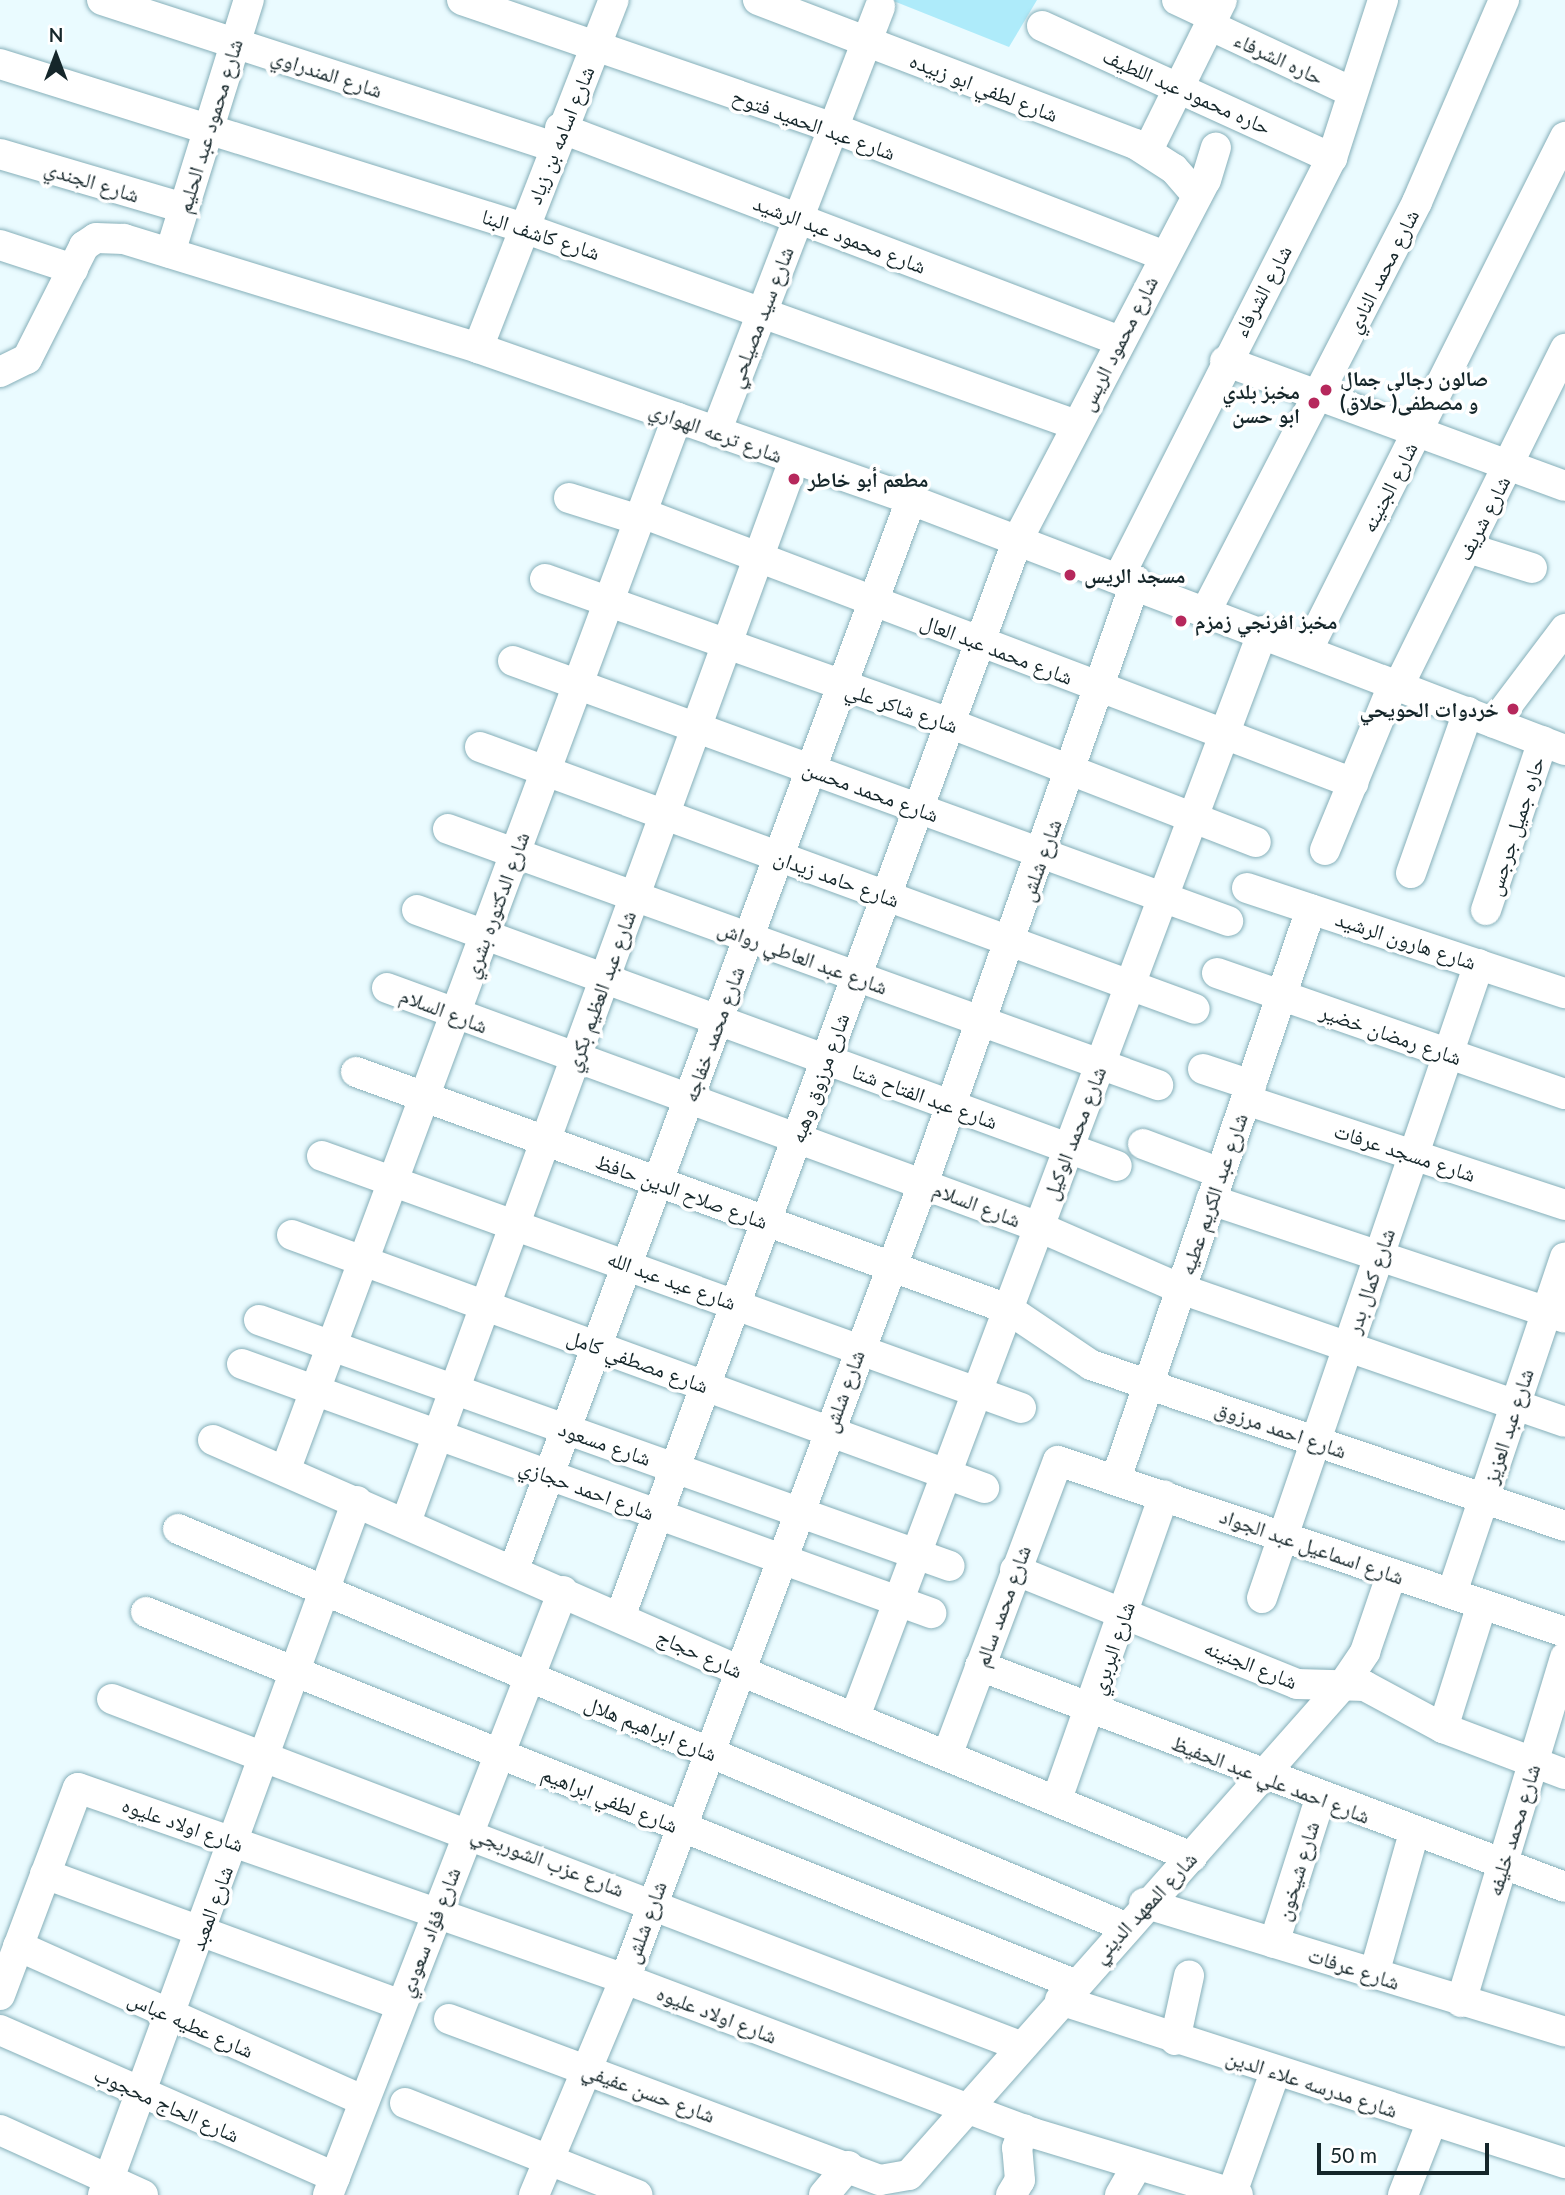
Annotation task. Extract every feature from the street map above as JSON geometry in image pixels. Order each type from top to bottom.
[{"type":"street","name":"شارع المندراوي","points":[[102,0],[235,43],[556,137]]},
{"type":"street","name":"شارع محمود عبد الحليم","points":[[170,253],[249,0]]},
{"type":"street","name":"شارع عبد الحميد فتوح","points":[[462,0],[833,128],[1164,256]]},
{"type":"street","name":"شارع اسامه بن زياد","points":[[478,348],[556,137],[614,0]]},
{"type":"street","name":"شارع لطفي ابو زبيده","points":[[758,0],[1148,150],[1197,195]]},
{"type":"street","name":"حاره الشرفاء","points":[[1177,0],[1214,14],[1350,91]]},
{"type":"street","name":"شارع محمد النادي","points":[[1207,609],[1417,202],[1504,0]]},
{"type":"street","name":"شارع الشرفاء","points":[[1128,578],[1225,361],[1332,158],[1374,3]]},
{"type":"street","name":"شارع سيد مصيلحي","points":[[716,432],[880,7]]},
{"type":"street","points":[[1148,150],[1214,14]]},
{"type":"street","name":"حاره محمود عبد اللطيف","points":[[1042,26],[1179,84],[1332,158]]},
{"type":"street","name":"شارع كاشف البنا","points":[[0,64],[524,228],[763,310],[1076,425]]},
{"type":"street","name":"شارع محمود عبد الرشيد","points":[[556,137],[799,219],[1119,341]]},
{"type":"street","name":"شارع الجنينه","points":[[1308,649],[1565,137]]},
{"type":"street","name":"شارع محمود الريس","points":[[1018,539],[1197,195],[1216,147]]},
{"type":"street","name":"شارع الجندي","points":[[0,154],[184,208]]},
{"type":"street","name":"شارع ترعه الهواري","points":[[0,372],[27,359],[84,246],[110,236],[478,348],[911,500],[1128,578],[1554,746]]},
{"type":"street","points":[[0,246],[73,268]]},
{"type":"street","name":"شارع شريف","points":[[1325,850],[1397,684],[1468,548],[1565,349]]},
{"type":"street","points":[[1225,361],[1417,432],[1510,463],[1565,486]]},
{"type":"street","name":"شارع الدكتوره بشري","points":[[285,1471],[677,418]]},
{"type":"street","name":"شارع عبد العظيم بكري","points":[[406,1522],[794,460]]},
{"type":"street","name":"شارع محمد عبد العال","points":[[569,498],[641,517],[758,557],[1223,736],[1353,783]]},
{"type":"street","name":"شارع محمد خفاجه","points":[[514,1569],[911,500]]},
{"type":"street","name":"شارع مرزوق وهبه","points":[[620,1617],[1018,539]]},
{"type":"street","points":[[1468,548],[1532,568]]},
{"type":"street","name":"شارع شلش","points":[[534,2195],[589,2070],[625,1979],[707,1751],[799,1512],[889,1265],[923,1184],[1072,772],[1100,688],[1128,578]]},
{"type":"street","name":"شارع شاكر علي","points":[[545,579],[726,646],[949,723],[1256,842]]},
{"type":"street","points":[[1411,873],[1481,717],[1565,629]]},
{"type":"street","name":"شارع محمد الوكيل","points":[[856,1714],[1263,631]]},
{"type":"street","name":"شارع محمد محسن","points":[[513,661],[1228,920]]},
{"type":"street","name":"حاره جميل جرجس","points":[[1486,910],[1554,746]]},
{"type":"street","name":"شارع حامد زيدان","points":[[480,747],[1195,1009]]},
{"type":"street","name":"شارع عبد العاطي رواش","points":[[449,829],[1158,1085]]},
{"type":"street","name":"شارع هارون الرشيد","points":[[1247,888],[1565,993]]},
{"type":"street","name":"شارع عبد الكريم عطيه","points":[[1116,1479],[1311,909]]},
{"type":"street","name":"شارع عبد الفتاح شتا","points":[[417,910],[1117,1166]]},
{"type":"street","name":"شارع كمال بدر","points":[[1262,1598],[1479,964]]},
{"type":"street","name":"شارع رمضان خضير","points":[[1217,973],[1565,1094]]},
{"type":"street","name":"شارع السلام","points":[[387,988],[688,1100],[797,1136],[1039,1227],[1181,1289],[1565,1422]]},
{"type":"street","name":"شارع مسجد عرفات","points":[[1203,1069],[1248,1092],[1412,1155],[1565,1205]]},
{"type":"street","name":"شارع صلاح الدين حافظ","points":[[356,1072],[1008,1309]]},
{"type":"street","points":[[1143,1144],[1216,1187],[1378,1255],[1556,1314]]},
{"type":"street","name":"شارع عيد عبد الله","points":[[322,1156],[628,1263],[1021,1408]]},
{"type":"street","name":"شارع مصطفي كامل","points":[[292,1235],[984,1488]]},
{"type":"street","name":"شارع عبد العزيز","points":[[1452,1594],[1514,1404],[1556,1314],[1565,1258]]},
{"type":"street","name":"شارع احمد مرزوق","points":[[1008,1309],[1091,1365],[1565,1526]]},
{"type":"street","name":"شارع مسعود","points":[[259,1320],[950,1566]]},
{"type":"street","name":"شارع احمد حجازي","points":[[242,1364],[931,1613]]},
{"type":"street","name":"شارع حجاج","points":[[213,1440],[514,1569],[738,1670],[856,1714],[1192,1857]]},
{"type":"street","name":"شارع اسماعيل عبد الجواد","points":[[1058,1461],[1565,1632]]},
{"type":"street","name":"شارع محمد سالم","points":[[948,1753],[1058,1461]]},
{"type":"street","name":"شارع البربري","points":[[1057,1799],[1091,1710],[1164,1495]]},
{"type":"street","name":"شارع المعبد","points":[[106,2187],[172,2015],[357,1501]]},
{"type":"street","name":"شارع ابراهيم هلال","points":[[178,1529],[1124,1926]]},
{"type":"street","name":"شارع الجنينه","points":[[1015,1570],[1125,1611],[1297,1684],[1321,1689],[1343,1685],[1365,1686],[1443,1728],[1565,1774]]},
{"type":"street","name":"شارع المعهد الديني","points":[[848,2166],[880,2180],[909,2175],[1144,1903],[1192,1857],[1343,1685],[1365,1652],[1392,1573]]},
{"type":"street","name":"شارع فؤاد سعودي","points":[[331,2186],[563,1591]]},
{"type":"street","points":[[1443,1728],[1482,1604]]},
{"type":"street","name":"شارع لطفي ابراهيم","points":[[146,1612],[680,1827],[1067,1992]]},
{"type":"street","name":"شارع محمد خليفه","points":[[1461,2002],[1565,1657]]},
{"type":"street","name":"شارع احمد علي عبد الحفيظ","points":[[980,1666],[1320,1799],[1565,1887]]},
{"type":"street","name":"شارع عزب الشوربجي","points":[[112,1699],[265,1753],[652,1900],[1020,2046]]},
{"type":"street","name":"شارع اولاد عليوه","points":[[45,1874],[78,1788],[625,1979],[1024,2129],[1235,2194]]},
{"type":"street","name":"شارع شيخون","points":[[1274,1942],[1320,1799]]},
{"type":"street","points":[[1374,1974],[1414,1833]]},
{"type":"street","points":[[0,1995],[45,1874],[401,2005]]},
{"type":"street","name":"شارع عرفات","points":[[1144,1903],[1461,2002],[1563,2024]]},
{"type":"street","name":"شارع عطيه عباس","points":[[18,1946],[364,2101]]},
{"type":"street","points":[[1175,2040],[1189,1976]]},
{"type":"street","name":"شارع مدرسه علاء الدين","points":[[1067,1992],[1175,2040],[1565,2163]]},
{"type":"street","name":"شارع حسن عفيفي","points":[[449,2019],[848,2166]]},
{"type":"street","name":"شارع الحاج محجوب","points":[[0,2030],[143,2093],[331,2186]]},
{"type":"street","points":[[1235,2194],[1275,2072]]},
{"type":"street","points":[[405,2103],[637,2195]]},
{"type":"street","points":[[1403,2195],[1432,2121]]},
{"type":"street","points":[[1011,2195],[1020,2180],[1017,2148],[1024,2129]]},
{"type":"street","points":[[0,2130],[106,2187],[144,2195]]},
{"type":"street","points":[[824,2195],[848,2166]]},
{"type":"street","points":[[1120,2195],[1137,2166]]},
{"type":"shaded area","points":[[891,0],[1037,0],[1009,47]]},
{"type":"place","name":"صالون رجالي جمال و مصطفى( حلاق)","points":[[1326,390]]},
{"type":"place","name":"مخبز بلدي ابو حسن","points":[[1314,403]]},
{"type":"place","name":"مطعم أبو خاطر","points":[[794,479]]},
{"type":"place","name":"مسجد الريس","points":[[1070,575]]},
{"type":"place","name":"مخبز افرنجي زمزم","points":[[1181,621]]},
{"type":"place","name":"خردوات الحويحي","points":[[1513,709]]}]
